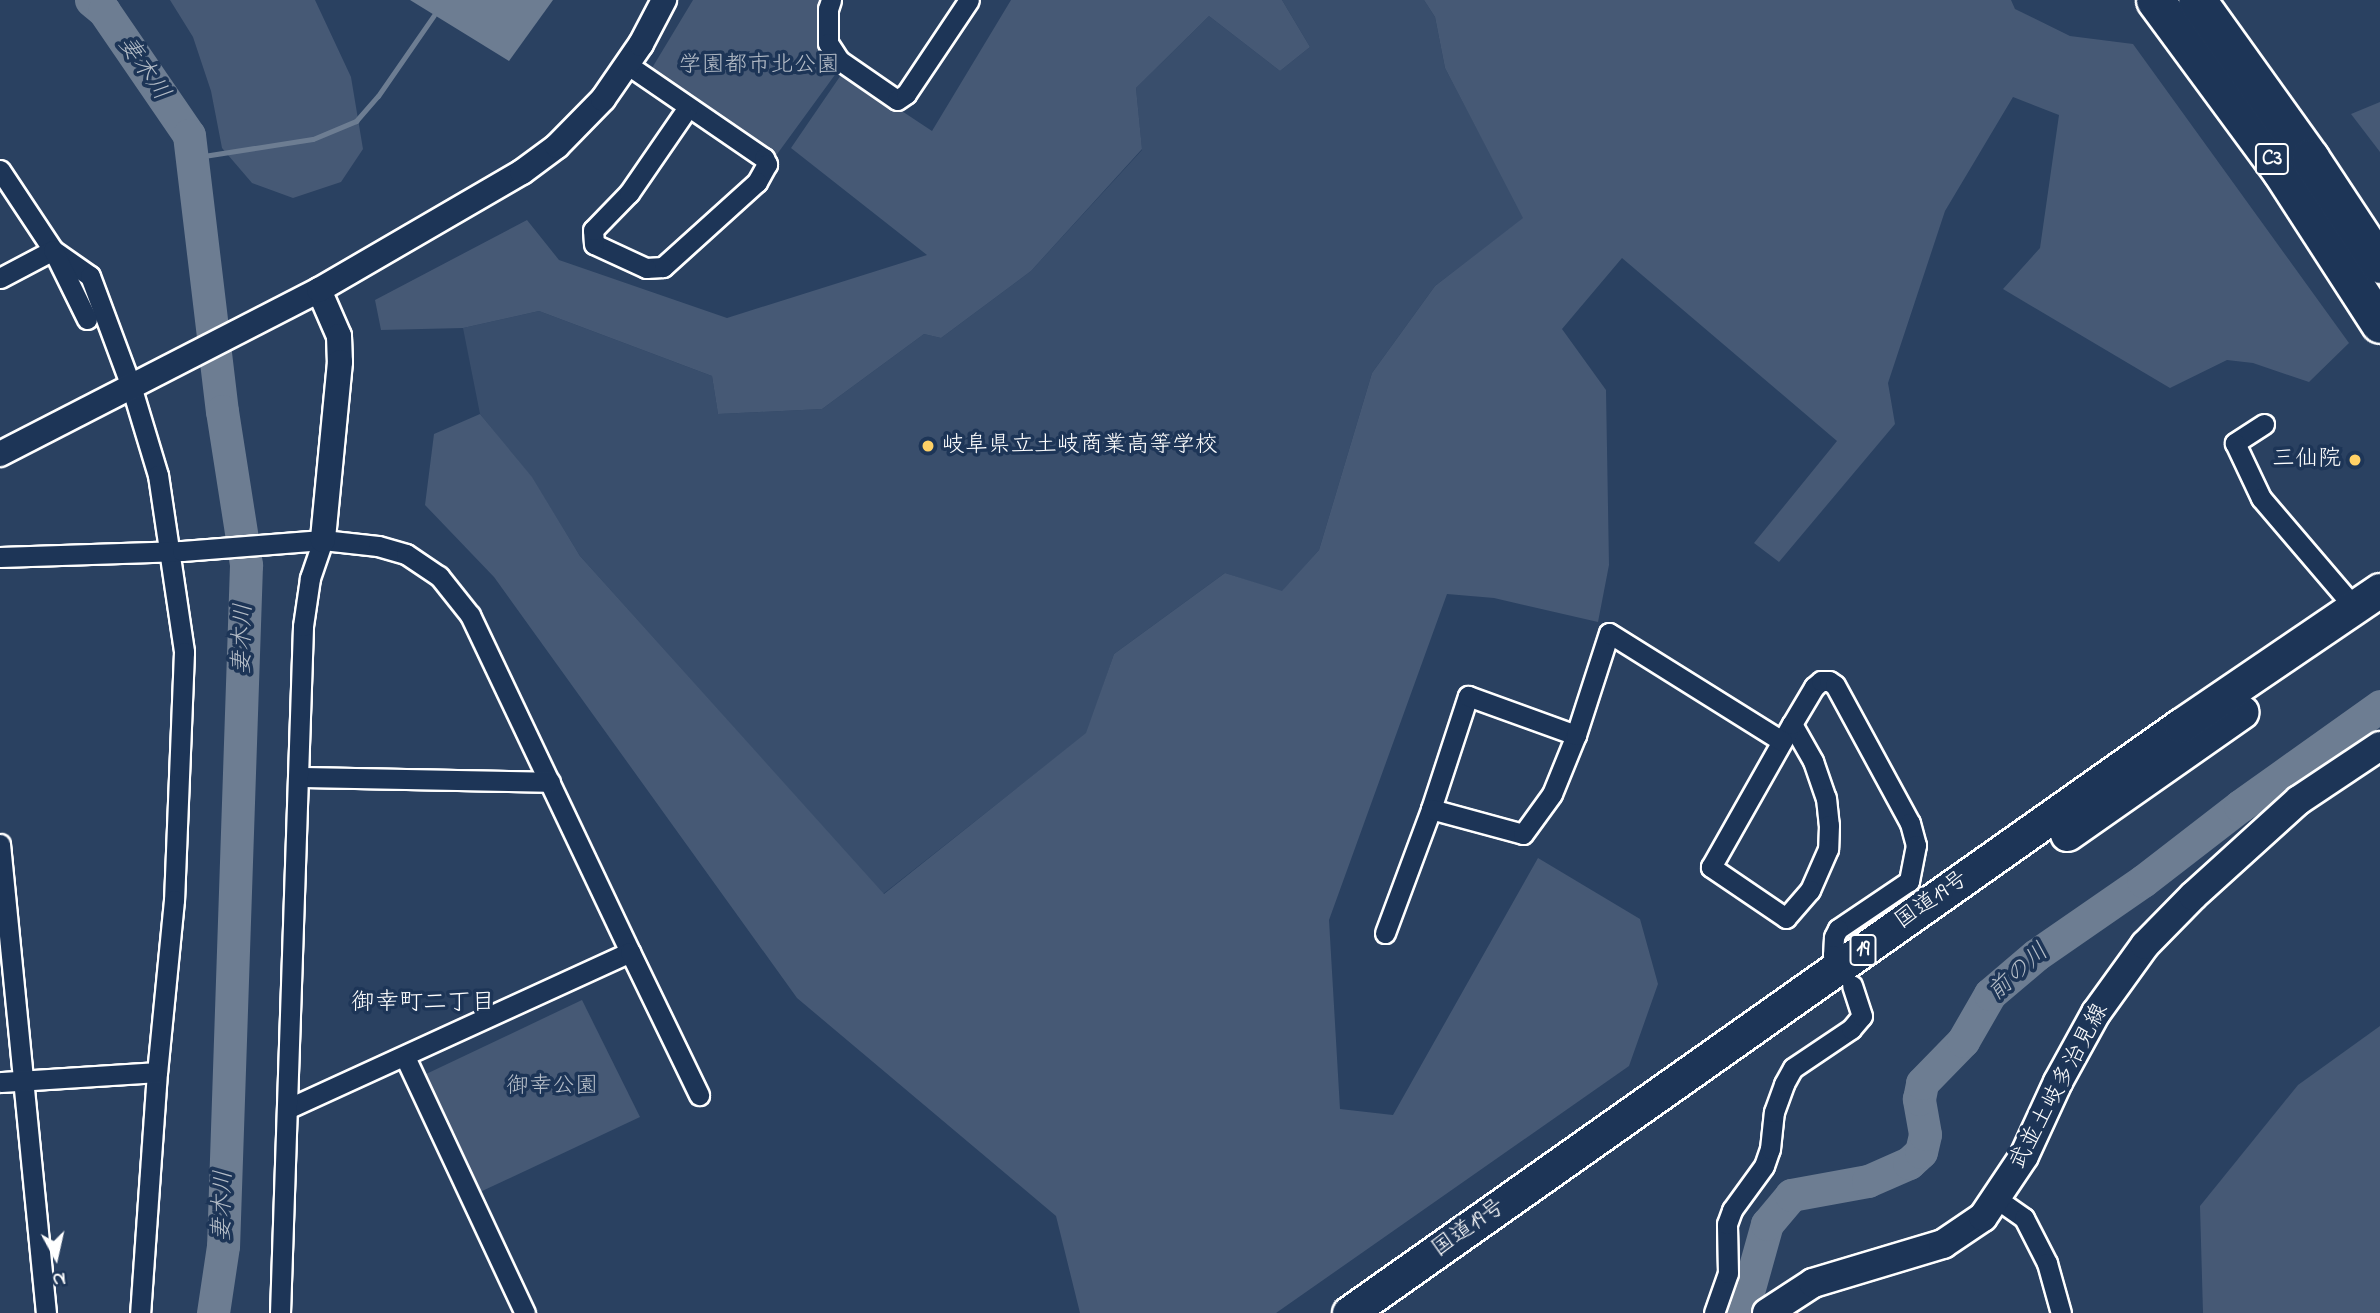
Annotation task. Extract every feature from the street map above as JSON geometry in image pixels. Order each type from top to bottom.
[{"type":"highway","name":"C3","points":[[2155,0],[2281,171],[2380,324]]},
{"type":"highway","name":"C3","points":[[2197,0],[2310,158],[2380,264]]},
{"type":"highway","name":"国道19号","points":[[1384,1313],[1846,976],[2181,725],[2372,604]]},
{"type":"highway","name":"国道19号","points":[[1349,1313],[1846,976]]},
{"type":"main road","name":"武並土岐多治見線","points":[[1768,1313],[1813,1283],[1943,1244],[1968,1230],[1997,1199],[2024,1156],[2058,1082],[2096,1013],[2145,945],[2299,800],[2380,746]]},
{"type":"street","points":[[0,454],[286,308],[522,172],[580,124],[628,65],[664,0]]},
{"type":"street","points":[[831,0],[828,9],[828,43],[839,60],[897,100],[906,94],[969,0]]},
{"type":"street","points":[[628,65],[764,158],[767,164],[757,183],[663,267],[646,268],[593,244],[593,230],[629,193],[688,107]]},
{"type":"street","points":[[0,170],[53,250],[87,319]]},
{"type":"street","points":[[0,278],[53,250]]},
{"type":"street","points":[[53,250],[90,276],[139,385],[176,551],[184,652],[182,732],[174,900],[157,1072],[140,1313]]},
{"type":"street","points":[[281,1313],[303,626],[339,336],[319,290]]},
{"type":"street","points":[[2264,424],[2235,443],[2261,498],[2372,604]]},
{"type":"street","points":[[0,557],[176,551],[313,541],[378,546],[406,554],[439,576],[470,615],[699,1095]]},
{"type":"street","points":[[1431,809],[1523,834],[1552,794],[1576,735],[1609,633],[1782,741]]},
{"type":"street","points":[[1714,1313],[1728,1273],[1727,1224],[1732,1210],[1764,1166],[1770,1149],[1774,1112],[1784,1084],[1793,1068],[1851,1029],[1862,1016],[1832,948],[1834,937],[1838,929],[1909,881],[1916,845],[1910,823],[1835,685],[1829,681],[1821,681],[1814,687],[1792,724],[1711,867],[1786,918],[1810,890],[1828,849],[1826,798],[1813,761],[1792,724]]},
{"type":"street","points":[[1385,933],[1431,809],[1468,696],[1576,735]]},
{"type":"street","points":[[300,777],[550,782]]},
{"type":"street","points":[[0,844],[46,1313]]},
{"type":"street","points":[[287,1109],[630,952]]},
{"type":"street","points":[[405,1057],[525,1313]]},
{"type":"street","points":[[0,1082],[157,1072]]},
{"type":"street","points":[[1997,1199],[2024,1218],[2047,1263],[2061,1313]]},
{"type":"shaded area","points":[[410,0],[553,0],[509,61]]},
{"type":"shaded area","name":"岐阜県立土岐商業高等学校","points":[[1282,0],[1424,0],[1435,17],[1445,68],[1524,218],[1435,286],[1372,373],[1319,550],[1282,592],[1225,573],[1114,654],[1087,733],[883,894],[580,556],[532,478],[480,414],[463,328],[539,311],[712,376],[718,414],[822,409],[924,334],[941,338],[1031,271],[1142,150],[1136,88],[1209,16],[1280,71],[1310,47]]},
{"type":"green space","points":[[170,0],[315,0],[351,77],[363,149],[341,182],[293,198],[252,183],[222,148],[211,91],[193,37]]},
{"type":"green space","name":"学園都市北公園","points":[[693,0],[823,0],[818,19],[819,38],[831,66],[837,72],[775,157],[649,73]]},
{"type":"green space","points":[[1011,0],[1282,0],[1310,47],[1280,71],[1209,16],[1136,88],[1142,149],[1031,271],[941,338],[924,334],[822,409],[718,414],[712,376],[539,311],[463,328],[381,330],[375,300],[527,220],[559,260],[727,318],[927,255],[791,148],[843,72],[932,131]]},
{"type":"green space","points":[[1424,0],[2011,0],[2015,9],[2070,36],[2133,44],[2349,343],[2309,382],[2253,363],[2227,360],[2170,388],[2003,289],[2040,248],[2059,115],[2013,97],[1945,211],[1888,383],[1895,424],[1779,562],[1754,543],[1837,441],[1622,258],[1562,329],[1606,390],[1609,565],[1598,622],[1494,598],[1447,594],[1329,920],[1340,1109],[1393,1115],[1538,858],[1640,919],[1658,984],[1629,1066],[1276,1313],[1080,1313],[1056,1216],[797,998],[494,577],[425,505],[434,434],[480,414],[532,477],[580,556],[884,894],[1086,733],[1114,654],[1225,573],[1282,591],[1319,550],[1372,373],[1435,286],[1523,218],[1445,68],[1435,17]]},
{"type":"green space","points":[[2380,102],[2380,152],[2351,114]]},
{"type":"green space","name":"御幸公園","points":[[582,1000],[640,1117],[480,1192],[424,1075]]},
{"type":"green space","points":[[2380,1026],[2380,1313],[2203,1313],[2200,1206],[2298,1085]]},
{"type":"waterway","name":"妻木川","points":[[91,0],[104,11],[189,135],[222,411],[246,565],[223,1246],[213,1313]]},
{"type":"waterway","points":[[191,158],[313,139],[356,121],[378,96],[434,15]]},
{"type":"waterway","name":"前の川","points":[[1732,1310],[1746,1299],[1767,1224],[1791,1195],[1868,1181],[1909,1163],[1921,1152],[1925,1134],[1919,1099],[1922,1083],[1963,1041],[1990,994],[2036,955],[2143,881],[2240,806],[2380,706]]},
{"type":"place","name":"岐阜県立土岐商業高等学校","points":[[928,446]]},
{"type":"place","name":"三仙院","points":[[2355,460]]},
{"type":"district","name":"御幸町二丁目","points":[[423,1004]]}]
